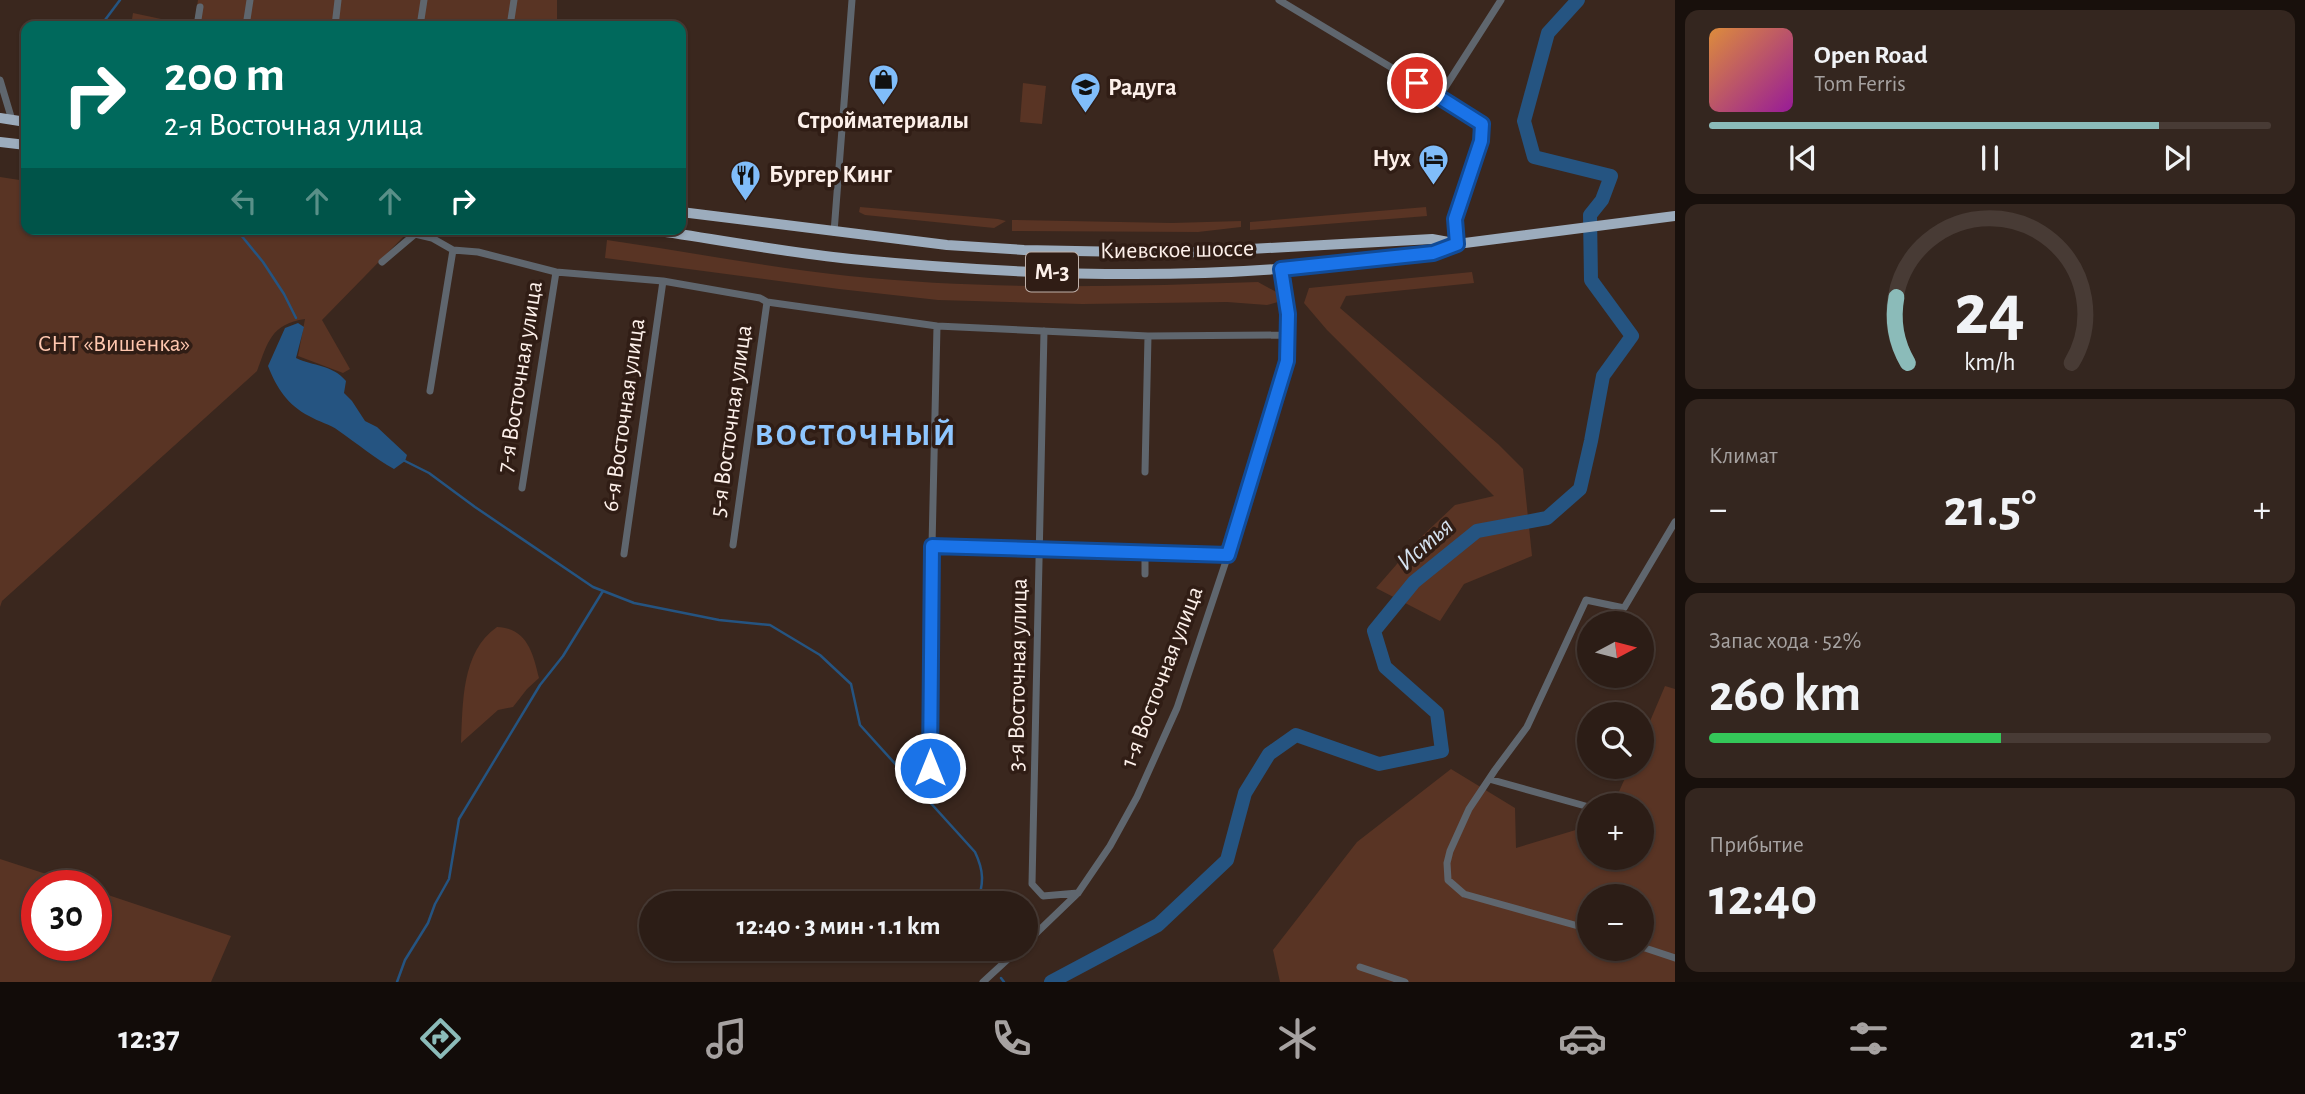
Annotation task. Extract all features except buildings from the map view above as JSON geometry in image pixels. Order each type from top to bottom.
[{"type":"highway","points":[[0,118],[21,121]]},
{"type":"highway","points":[[0,142],[21,144]]},
{"type":"highway","name":"Киевское шоссе","points":[[686,213],[947,245],[1006,249],[1179,253],[1432,239],[1457,244]]},
{"type":"highway","name":"Киевское шоссе","points":[[686,235],[850,259],[1007,270],[1179,273],[1281,269],[1433,253],[1457,244],[1675,216]]},
{"type":"highway","points":[[1006,249],[1017,257],[1017,264],[1007,270]]},
{"type":"street","points":[[247,21],[250,0]]},
{"type":"street","points":[[336,21],[338,0]]},
{"type":"street","points":[[421,21],[424,0]]},
{"type":"street","points":[[511,21],[514,0]]},
{"type":"street","points":[[834,232],[852,0]]},
{"type":"street","points":[[1279,0],[1482,124],[1483,130],[1455,219],[1457,244]]},
{"type":"street","points":[[1439,97],[1501,0]]},
{"type":"street","points":[[198,21],[200,7]]},
{"type":"street","points":[[0,79],[12,120]]},
{"type":"street","points":[[382,262],[414,235]]},
{"type":"street","points":[[419,235],[432,238],[453,250],[478,252],[556,272],[663,281],[760,298],[767,302],[937,326],[1148,336],[1288,335]]},
{"type":"street","points":[[430,391],[453,250]]},
{"type":"street","name":"1-я Восточная улица","points":[[1038,931],[1078,893],[1110,846],[1137,797],[1177,708],[1228,555],[1287,361],[1288,314],[1281,269]]},
{"type":"street","name":"7-я Восточная улица","points":[[522,488],[556,272]]},
{"type":"street","name":"6-я Восточная улица","points":[[624,554],[663,281]]},
{"type":"street","name":"5-я Восточная улица","points":[[733,545],[767,302]]},
{"type":"street","points":[[930,768],[937,326]]},
{"type":"street","name":"3-я Восточная улица","points":[[1044,331],[1032,884],[1043,897],[1078,893]]},
{"type":"street","points":[[1145,472],[1148,336]]},
{"type":"street","points":[[1577,926],[1464,894],[1448,880],[1447,863],[1469,809],[1527,727],[1586,600],[1624,608],[1675,522]]},
{"type":"street","points":[[932,546],[1228,555]]},
{"type":"street","points":[[1145,551],[1145,574]]},
{"type":"street","points":[[1489,779],[1577,804]]},
{"type":"street","points":[[1654,951],[1675,958]]},
{"type":"street","points":[[983,982],[1006,961]]},
{"type":"street","points":[[1360,967],[1405,982]]},
{"type":"green space","points":[[198,0],[557,0],[557,21],[195,21]]},
{"type":"green space","points":[[133,13],[171,21],[132,21]]},
{"type":"green space","points":[[1023,83],[1046,86],[1042,124],[1020,122]]},
{"type":"green space","name":"СНТ «Вишенка»","points":[[0,177],[21,180],[21,235],[405,235],[322,320],[350,369],[343,373],[298,356],[305,319],[285,325],[272,336],[257,371],[2,601],[0,607]]},
{"type":"green space","points":[[860,207],[1006,221],[994,228],[865,215],[859,212]]},
{"type":"green space","points":[[1426,207],[1427,216],[1250,230],[1250,222]]},
{"type":"green space","points":[[1012,220],[1172,223],[1241,221],[1241,227],[1198,232],[1012,231]]},
{"type":"green space","points":[[607,240],[849,276],[951,284],[1054,286],[1258,282],[1278,293],[1278,302],[1267,305],[1227,302],[1082,304],[938,300],[605,258]]},
{"type":"green space","points":[[1472,272],[1474,283],[1346,296],[1340,308],[1498,444],[1523,469],[1532,556],[1464,584],[1440,621],[1376,588],[1417,541],[1455,505],[1494,496],[1327,330],[1304,303],[1309,288]]},
{"type":"green space","points":[[497,627],[507,628],[522,637],[531,651],[539,678],[513,707],[498,710],[461,743],[464,695],[470,664],[476,650]]},
{"type":"green space","points":[[1665,686],[1675,689],[1675,982],[1280,982],[1273,950],[1357,842],[1451,769],[1515,808],[1516,848],[1577,830],[1577,870],[1654,870],[1654,793],[1618,793],[1625,779],[1654,779],[1654,712]]},
{"type":"green space","points":[[0,859],[34,870],[21,870],[21,961],[112,961],[112,896],[231,936],[211,982],[0,982]]},
{"type":"water","points":[[298,323],[304,327],[296,358],[329,369],[346,381],[344,393],[365,421],[377,427],[407,455],[405,461],[394,469],[336,429],[302,412],[279,389],[268,366],[285,328]]},
{"type":"waterway","points":[[105,20],[120,0]]},
{"type":"waterway","name":"Истья","points":[[1051,982],[1158,925],[1227,860],[1245,793],[1269,754],[1296,735],[1379,764],[1442,751],[1437,713],[1385,667],[1374,631],[1414,582],[1477,531],[1547,518],[1580,489],[1603,376],[1632,336],[1591,280],[1590,215],[1602,200],[1611,176],[1534,157],[1524,121],[1548,33],[1578,0]]},
{"type":"waterway","points":[[241,235],[263,262],[296,318]]},
{"type":"waterway","points":[[403,460],[429,473],[593,587],[634,603],[719,620],[770,625],[820,655],[851,684],[860,725],[975,852],[982,877],[980,891]]},
{"type":"waterway","points":[[397,982],[405,960],[428,923],[449,879],[459,819],[540,685],[563,656],[603,591]]},
{"type":"waterway","points":[[1001,978],[1004,982]]},
{"type":"place","name":"Стройматериалы","points":[[883,106]]},
{"type":"place","name":"Радуга","points":[[1085,115]]},
{"type":"place","name":"Нух","points":[[1434,186]]},
{"type":"place","name":"Бургер Кинг","points":[[746,202]]},
{"type":"district","name":"ВОСТОЧНЫЙ","points":[[856,435]]},
{"type":"route","points":[[930,768],[932,546],[1228,555],[1287,361],[1288,314],[1281,269],[1433,253],[1457,244],[1455,219],[1481,141],[1482,124],[1417,83]]}]
